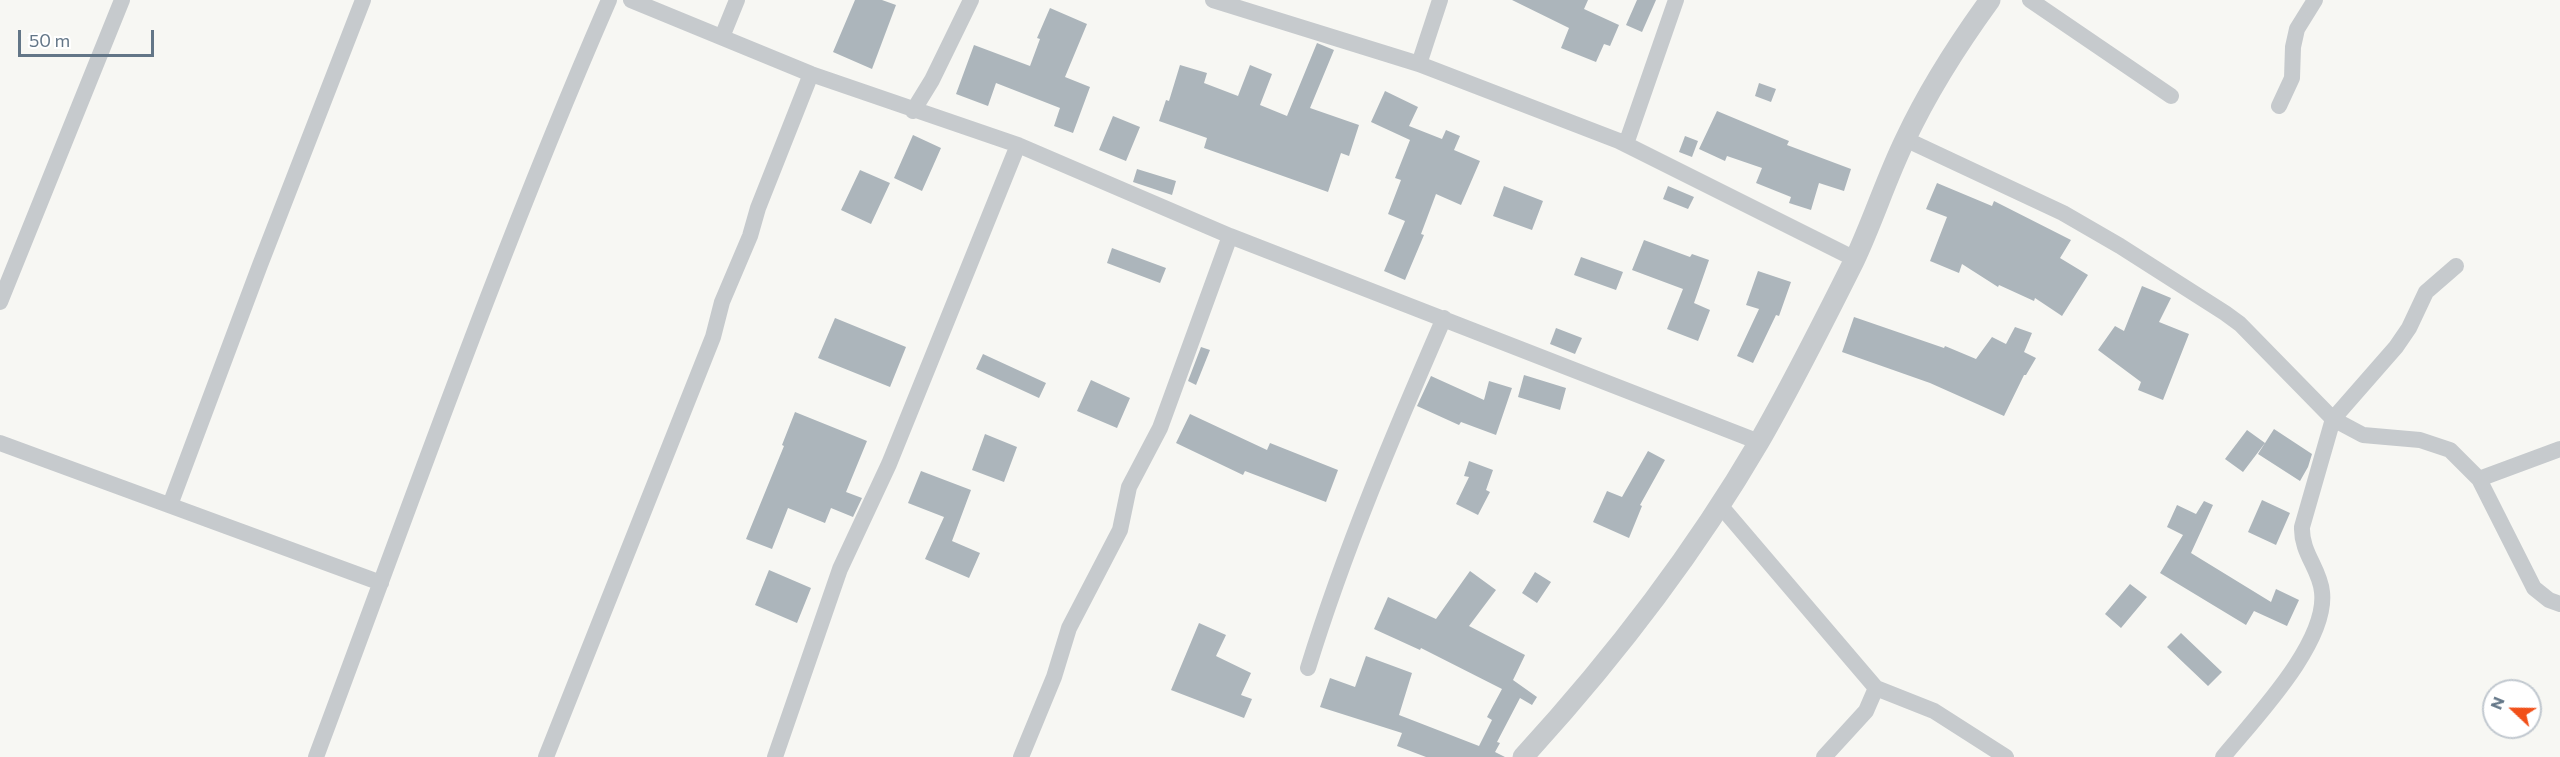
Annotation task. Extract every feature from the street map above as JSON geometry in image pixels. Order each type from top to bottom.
[{"type":"street","points":[[0,302],[122,0]]},
{"type":"street","points":[[170,505],[363,0]]},
{"type":"street","points":[[316,757],[478,318],[559,114],[609,0]]},
{"type":"street","points":[[631,0],[811,74],[913,111],[1018,145],[1230,236],[1759,442]]},
{"type":"street","points":[[722,37],[737,0]]},
{"type":"street","points":[[913,111],[932,80],[971,0]]},
{"type":"street","points":[[1419,64],[1440,0]]},
{"type":"street","points":[[1626,144],[1676,0]]},
{"type":"street","points":[[1523,757],[1557,720],[1624,638],[1688,554],[1759,442],[1855,259],[1905,139],[1961,39],[1990,0]]},
{"type":"street","points":[[2030,0],[2171,96]]},
{"type":"street","points":[[2279,106],[2292,78],[2293,47],[2297,29],[2315,0]]},
{"type":"street","points":[[1217,1],[1419,64],[1626,144],[1855,259]]},
{"type":"street","points":[[546,757],[713,337],[722,302],[750,236],[758,208],[811,74]]},
{"type":"street","points":[[1905,139],[2063,213],[2120,246],[2225,313],[2240,324],[2333,419],[2363,435],[2421,440],[2450,450],[2479,479],[2534,588],[2549,600],[2560,604]]},
{"type":"street","points":[[775,757],[840,569],[889,464],[1018,145]]},
{"type":"street","points":[[1021,757],[1054,676],[1069,627],[1120,530],[1128,487],[1164,419],[1230,236]]},
{"type":"street","points":[[2223,757],[2281,686],[2298,661],[2321,616],[2322,590],[2301,540],[2302,527],[2333,419],[2396,347],[2409,328],[2417,306],[2426,292],[2456,266]]},
{"type":"street","points":[[1308,668],[1329,601],[1374,480],[1444,318]]},
{"type":"street","points":[[0,443],[381,583]]},
{"type":"street","points":[[2479,479],[2560,449]]},
{"type":"street","points":[[1719,504],[1876,688],[1935,711],[2006,757]]},
{"type":"street","points":[[1824,757],[1866,711],[1876,688]]},
{"type":"building","points":[[855,0],[882,0],[896,5],[872,69],[833,52]]},
{"type":"building","points":[[1512,0],[1588,0],[1584,9],[1619,25],[1610,46],[1604,44],[1596,62],[1561,48],[1569,28]]},
{"type":"building","points":[[1637,0],[1656,0],[1642,32],[1626,25]]},
{"type":"building","points":[[1050,8],[1087,24],[1065,77],[1090,87],[1073,133],[1054,126],[1060,108],[996,83],[988,106],[956,94],[974,45],[1030,66],[1040,39],[1037,38]]},
{"type":"building","points":[[1317,43],[1334,50],[1310,108],[1359,125],[1349,156],[1341,153],[1328,192],[1204,148],[1207,138],[1159,121],[1166,100],[1169,101],[1180,65],[1207,73],[1204,83],[1238,96],[1250,65],[1272,74],[1260,105],[1287,116]]},
{"type":"building","points":[[1759,83],[1776,89],[1771,102],[1755,96]]},
{"type":"building","points":[[1385,91],[1418,107],[1409,126],[1442,139],[1446,130],[1460,136],[1454,150],[1480,161],[1461,205],[1436,194],[1421,234],[1424,235],[1405,280],[1384,271],[1405,221],[1388,214],[1401,180],[1395,178],[1410,140],[1371,122]]},
{"type":"building","points":[[1717,111],[1789,141],[1787,145],[1851,169],[1844,191],[1819,183],[1811,210],[1789,203],[1791,197],[1756,183],[1762,168],[1727,156],[1725,161],[1699,149]]},
{"type":"building","points":[[1113,116],[1140,127],[1126,161],[1099,150]]},
{"type":"building","points":[[913,135],[941,148],[922,191],[894,178]]},
{"type":"building","points":[[1685,136],[1698,141],[1692,157],[1679,152]]},
{"type":"building","points":[[1137,169],[1176,181],[1172,195],[1133,182]]},
{"type":"building","points":[[860,170],[890,183],[871,224],[841,210]]},
{"type":"building","points":[[1937,183],[1992,206],[1994,201],[2071,240],[2060,258],[2088,275],[2062,316],[2035,298],[2034,301],[1999,285],[1998,287],[1962,264],[1959,273],[1930,261],[1947,217],[1926,209]]},
{"type":"building","points":[[1504,186],[1543,201],[1532,230],[1493,216]]},
{"type":"building","points":[[1668,186],[1694,197],[1688,209],[1663,199]]},
{"type":"building","points":[[1644,240],[1690,257],[1692,254],[1709,260],[1694,303],[1710,310],[1698,341],[1667,329],[1683,289],[1632,270]]},
{"type":"building","points":[[1112,248],[1166,268],[1160,283],[1107,263]]},
{"type":"building","points":[[1581,257],[1623,272],[1616,290],[1574,275]]},
{"type":"building","points":[[1758,271],[1791,282],[1779,316],[1776,315],[1753,363],[1737,356],[1759,309],[1746,305]]},
{"type":"building","points":[[2142,286],[2171,298],[2159,322],[2189,334],[2163,400],[2138,390],[2141,382],[2098,350],[2115,326],[2124,331]]},
{"type":"building","points":[[1854,317],[1944,348],[1945,346],[1976,359],[1992,337],[2006,344],[2015,327],[2032,333],[2024,352],[2036,358],[2024,375],[2004,416],[1930,383],[1842,352]]},
{"type":"building","points":[[835,318],[906,347],[890,387],[818,358]]},
{"type":"building","points":[[1556,328],[1582,338],[1575,354],[1550,344]]},
{"type":"building","points":[[1201,347],[1210,350],[1196,385],[1188,381]]},
{"type":"building","points":[[983,354],[1046,383],[1039,398],[976,369]]},
{"type":"building","points":[[1524,375],[1566,388],[1560,410],[1518,397]]},
{"type":"building","points":[[1431,376],[1484,400],[1489,381],[1512,388],[1496,435],[1461,422],[1459,425],[1417,406]]},
{"type":"building","points":[[1091,380],[1130,398],[1117,428],[1077,411]]},
{"type":"building","points":[[795,412],[867,441],[846,492],[862,498],[853,517],[831,508],[825,523],[788,508],[772,549],[746,539],[784,446],[782,445]]},
{"type":"building","points":[[1190,414],[1267,450],[1270,443],[1338,470],[1326,502],[1245,471],[1243,475],[1176,443]]},
{"type":"building","points":[[2274,429],[2312,454],[2300,481],[2258,454]]},
{"type":"building","points":[[2247,430],[2265,443],[2243,472],[2225,459]]},
{"type":"building","points":[[985,434],[1017,447],[1004,482],[972,470]]},
{"type":"building","points":[[1648,451],[1665,460],[1640,505],[1642,506],[1629,538],[1593,522],[1607,491],[1622,497]]},
{"type":"building","points":[[1469,461],[1493,470],[1486,490],[1490,492],[1478,515],[1456,504],[1469,477],[1464,476]]},
{"type":"building","points":[[921,471],[971,490],[952,541],[980,553],[969,578],[925,559],[944,517],[908,503]]},
{"type":"building","points":[[2262,500],[2290,513],[2276,545],[2248,532]]},
{"type":"building","points":[[2204,501],[2213,505],[2191,553],[2271,602],[2276,589],[2299,600],[2287,626],[2254,611],[2246,625],[2160,573],[2183,535],[2167,527],[2177,505],[2196,514]]},
{"type":"building","points":[[769,570],[811,588],[797,623],[755,605]]},
{"type":"building","points":[[1470,571],[1496,590],[1469,626],[1525,655],[1513,680],[1537,697],[1532,705],[1520,698],[1497,742],[1500,743],[1495,752],[1505,757],[1426,757],[1397,746],[1402,733],[1320,707],[1330,678],[1355,687],[1366,656],[1412,673],[1399,715],[1479,746],[1492,720],[1487,717],[1502,689],[1421,648],[1420,650],[1374,629],[1388,597],[1436,619]]},
{"type":"building","points":[[1535,572],[1551,582],[1537,603],[1522,593]]},
{"type":"building","points":[[2130,584],[2147,597],[2121,628],[2105,614]]},
{"type":"building","points":[[1199,623],[1226,635],[1216,656],[1251,673],[1241,695],[1252,699],[1244,718],[1171,690]]},
{"type":"building","points":[[2181,633],[2222,672],[2208,686],[2167,647]]}]
